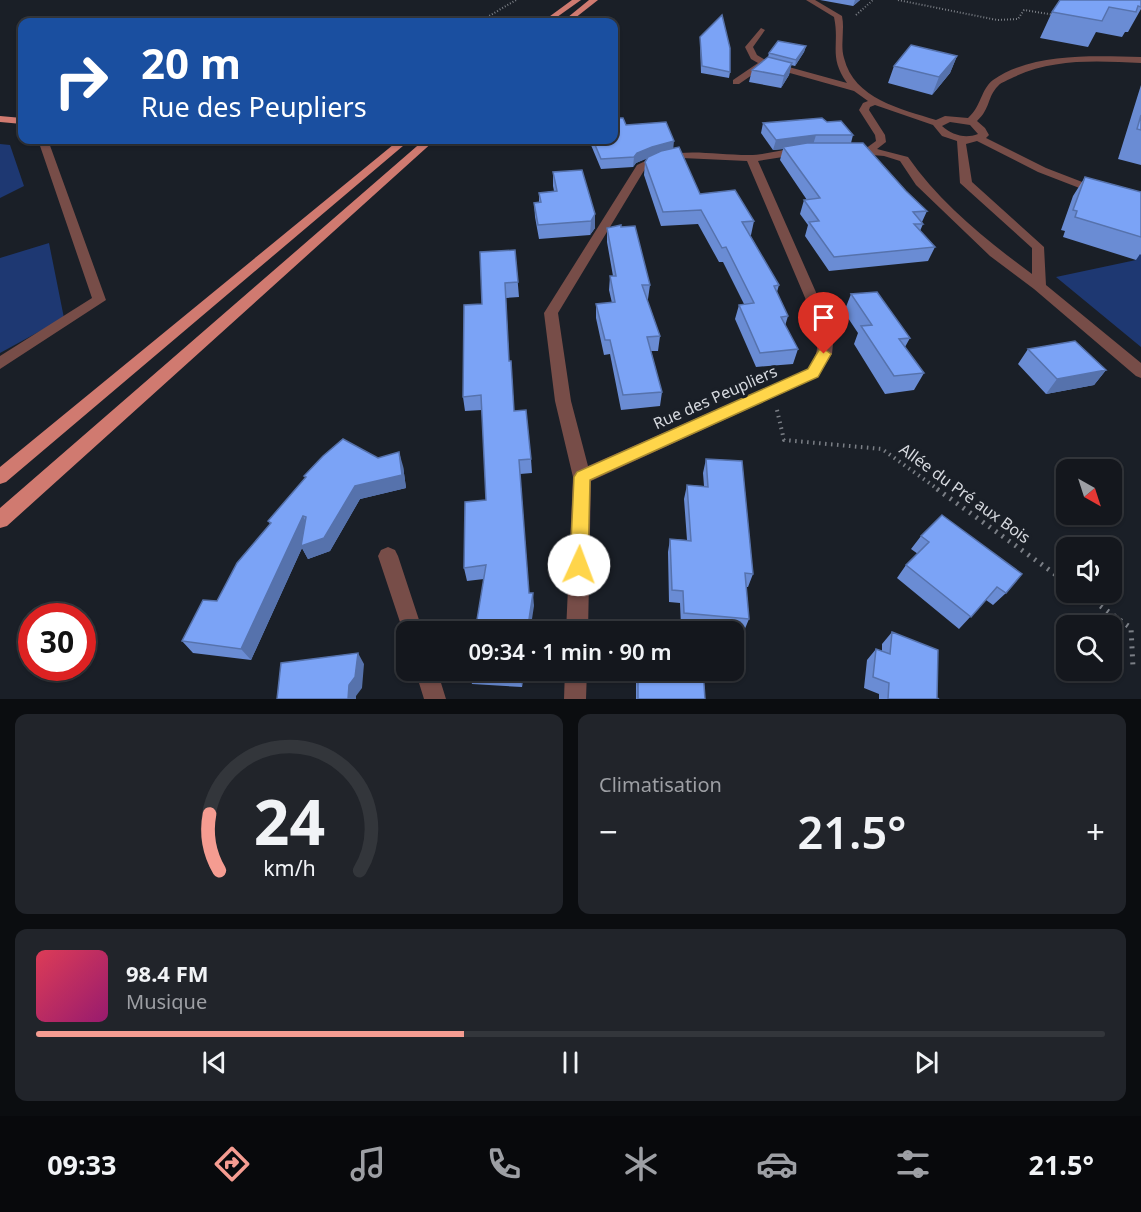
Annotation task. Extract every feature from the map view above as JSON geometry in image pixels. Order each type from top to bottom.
[{"type":"main road","points":[[552,18],[577,0]]},
{"type":"main road","points":[[571,18],[594,0]]},
{"type":"main road","points":[[0,119],[18,122]]},
{"type":"main road","points":[[0,124],[18,123]]},
{"type":"main road","points":[[0,477],[400,144]]},
{"type":"main road","points":[[0,520],[425,144]]},
{"type":"street","points":[[810,0],[838,16],[840,59],[845,75],[854,88]]},
{"type":"street","points":[[761,30],[749,47],[753,57],[764,63],[854,88],[875,102],[938,123],[951,119],[970,122],[984,131],[984,135],[978,138],[963,139],[942,132],[938,129],[938,123]]},
{"type":"street","points":[[970,122],[982,111],[986,97],[995,83],[1031,66],[1084,58],[1141,60]]},
{"type":"street","points":[[736,82],[764,63]]},
{"type":"street","points":[[868,151],[881,142],[880,135],[864,110],[866,105],[875,102]]},
{"type":"street","points":[[978,138],[1042,170],[1108,195]]},
{"type":"street","points":[[963,139],[961,144],[966,183],[1038,247],[1039,286]]},
{"type":"street","points":[[0,363],[99,300],[44,144]]},
{"type":"street","points":[[577,621],[582,477],[563,401],[551,313],[641,167],[656,158],[674,154],[751,158],[795,151],[816,151]]},
{"type":"street","points":[[837,151],[868,151],[891,154],[904,159],[920,183],[995,253],[1039,286],[1141,372]]},
{"type":"street","name":"Rue des Peupliers","points":[[582,477],[813,373],[824,354],[827,333],[751,158]]},
{"type":"street","points":[[387,556],[409,621]]},
{"type":"street","points":[[429,681],[435,699]]},
{"type":"street","points":[[575,699],[576,681]]},
{"type":"path","points":[[486,18],[516,0]]},
{"type":"path","points":[[898,0],[998,20],[1018,19],[1024,10],[1058,16]]},
{"type":"path","name":"Allée du Pré aux Bois","points":[[772,391],[784,440],[882,449],[1056,575]]},
{"type":"path","points":[[1096,603],[1131,628],[1133,667]]},
{"type":"shaded area","points":[[0,144],[10,145],[24,186],[0,198]]},
{"type":"shaded area","points":[[49,243],[64,318],[0,353],[0,258]]},
{"type":"shaded area","points":[[1141,250],[1141,347],[1056,277],[1136,260]]},
{"type":"building","points":[[1060,0],[1141,0],[1141,7],[1138,6],[1136,12],[1109,7],[1102,21],[1052,12]]},
{"type":"building","points":[[722,15],[730,48],[730,72],[702,66],[700,37]]},
{"type":"building","points":[[778,41],[806,46],[796,60],[769,53]]},
{"type":"building","points":[[911,45],[957,56],[939,77],[894,66]]},
{"type":"building","points":[[768,57],[792,63],[784,76],[752,70]]},
{"type":"building","points":[[1141,115],[1141,130],[1137,129]]},
{"type":"building","points":[[618,118],[623,118],[626,125],[666,122],[674,141],[637,153],[634,157],[601,159],[595,144],[618,144]]},
{"type":"building","points":[[822,118],[827,122],[841,121],[853,135],[816,135],[776,140],[763,123]]},
{"type":"building","points":[[807,143],[863,143],[927,211],[913,212],[923,224],[914,224],[935,247],[834,257],[809,222],[819,221],[804,200],[820,198],[783,147]]},
{"type":"building","points":[[679,147],[700,194],[735,190],[754,221],[742,222],[779,285],[774,286],[788,316],[781,317],[798,349],[760,353],[739,305],[754,303],[726,247],[722,248],[701,210],[663,212],[645,162],[648,157],[661,151]]},
{"type":"building","points":[[582,170],[595,214],[591,221],[538,225],[534,203],[541,202],[539,193],[557,191],[553,172]]},
{"type":"building","points":[[1085,177],[1141,192],[1141,237],[1075,217],[1077,211],[1073,210]]},
{"type":"building","points":[[621,225],[621,227],[635,226],[650,285],[642,285],[660,336],[647,337],[662,392],[623,395],[610,340],[605,340],[596,304],[615,302],[610,276],[616,276],[607,228]]},
{"type":"building","points":[[515,250],[518,282],[505,283],[514,411],[526,410],[531,459],[519,460],[529,593],[533,593],[529,621],[477,621],[486,565],[464,568],[465,502],[486,500],[481,395],[463,397],[464,305],[482,304],[480,252]]},
{"type":"building","points":[[877,292],[910,338],[899,339],[924,373],[894,376],[861,326],[872,325],[851,294]]},
{"type":"building","points":[[1075,341],[1106,370],[1057,379],[1028,349]]},
{"type":"building","points":[[343,439],[378,458],[399,452],[402,475],[355,486],[324,538],[301,546],[306,517],[303,516],[241,649],[182,641],[203,600],[217,601],[237,563],[271,523],[268,521],[306,477],[304,476]]},
{"type":"building","points":[[706,459],[742,461],[753,574],[745,573],[749,619],[684,613],[683,591],[672,590],[670,539],[691,541],[687,485],[708,487]]},
{"type":"building","points":[[942,515],[1022,574],[1006,593],[997,587],[971,617],[906,565],[929,542],[921,536]]},
{"type":"building","points":[[892,632],[938,650],[937,698],[939,699],[888,699],[889,683],[873,677],[876,649],[890,654]]},
{"type":"building","points":[[358,653],[355,677],[349,685],[348,699],[277,699],[281,663]]},
{"type":"building","points":[[638,681],[704,681],[705,699],[638,699]]},
{"type":"route","points":[[579,565],[582,477],[813,373],[824,354]]}]
